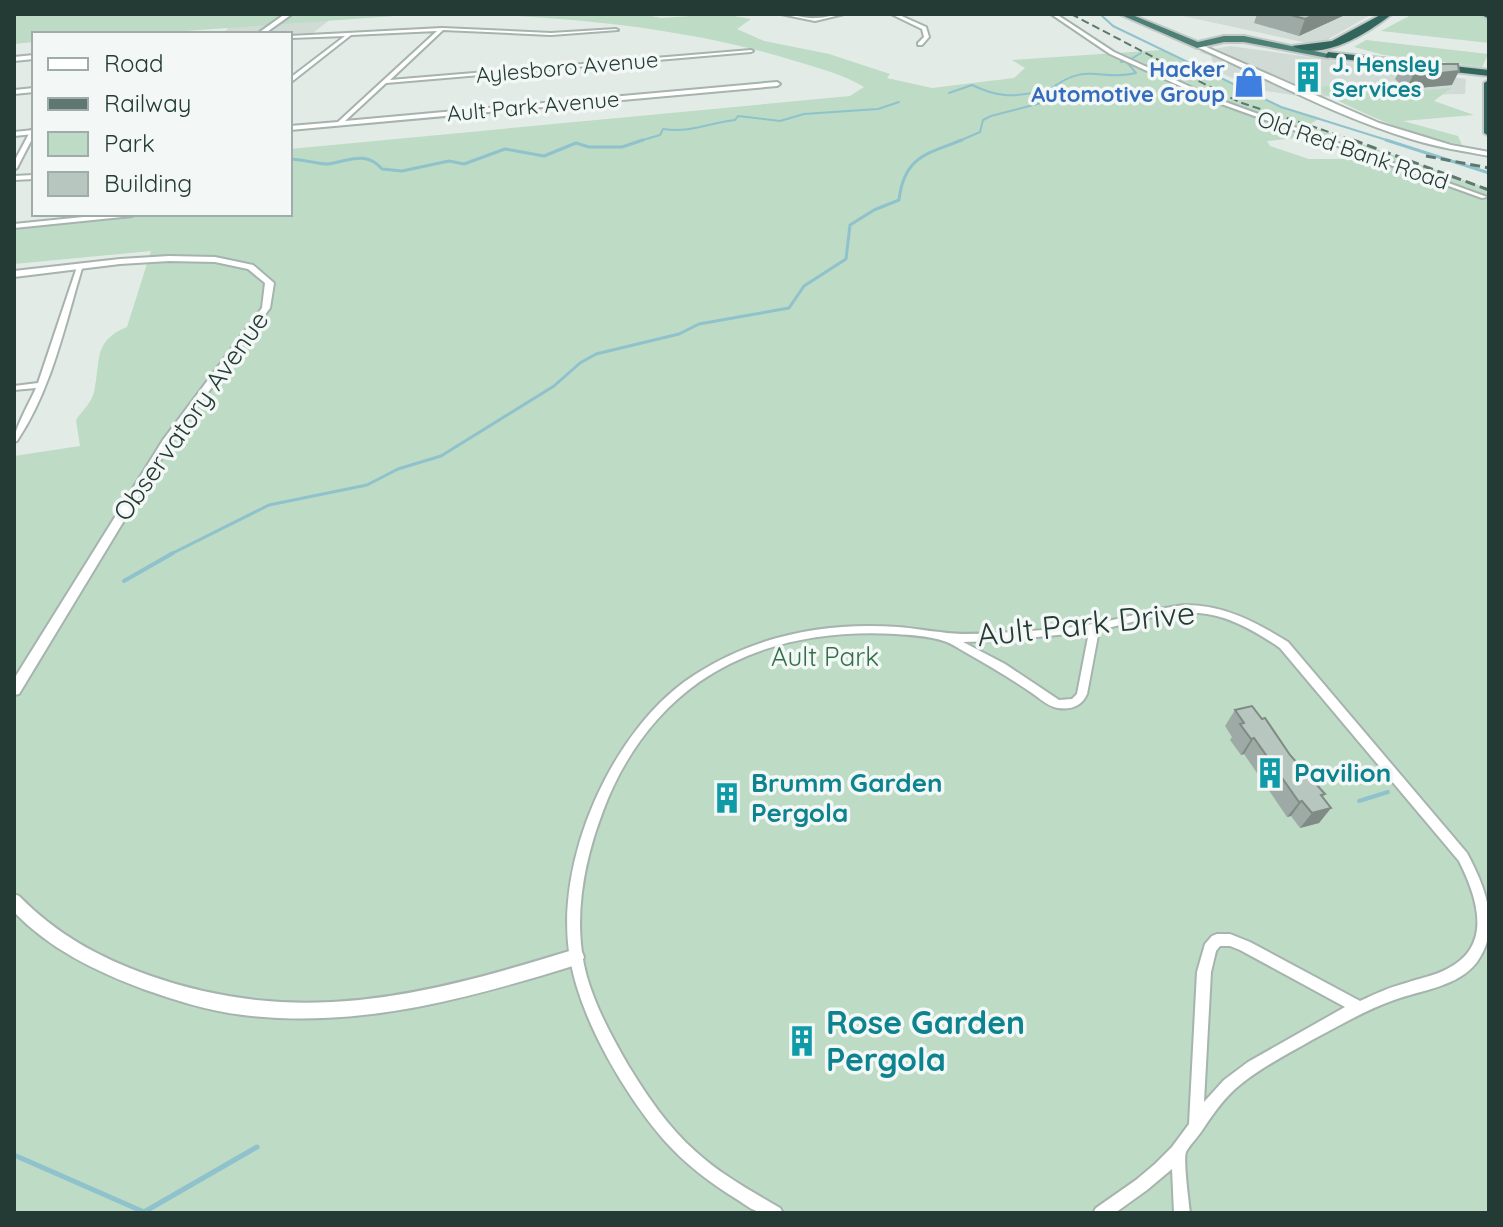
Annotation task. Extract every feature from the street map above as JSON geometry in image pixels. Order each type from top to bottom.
[{"type":"highway","points":[[1123,14],[1193,43],[1244,39],[1329,54],[1489,72]]},
{"type":"highway","points":[[1296,46],[1319,48],[1335,45],[1388,14]]},
{"type":"highway","points":[[1193,43],[1235,36],[1329,54],[1399,14]]},
{"type":"highway","points":[[1489,83],[1489,133]]},
{"type":"street","points":[[263,32],[289,14]]},
{"type":"street","points":[[783,14],[815,20],[842,14]]},
{"type":"street","points":[[893,14],[924,28],[927,37],[920,44]]},
{"type":"street","name":"Old Red Bank Road","points":[[1053,14],[1112,53],[1174,82],[1484,197]]},
{"type":"street","points":[[339,124],[442,29]]},
{"type":"street","points":[[292,37],[442,29],[551,34],[616,30]]},
{"type":"street","points":[[292,79],[352,32]]},
{"type":"street","points":[[1193,43],[1396,132],[1447,147],[1489,154]]},
{"type":"street","name":"Aylesboro Avenue","points":[[384,82],[751,51]]},
{"type":"street","name":"Ault Park Avenue","points":[[292,128],[777,84]]},
{"type":"street","points":[[14,168],[32,136]]},
{"type":"street","points":[[14,226],[112,216]]},
{"type":"street","name":"Observatory Avenue","points":[[14,274],[80,265],[186,258],[227,260],[263,273],[270,282],[271,296],[266,308],[167,442],[14,690]]},
{"type":"street","points":[[14,439],[21,431],[39,385],[80,265]]},
{"type":"street","points":[[14,388],[39,385]]},
{"type":"street","name":"Ault Park Drive","points":[[775,1213],[717,1178],[676,1143],[630,1081],[598,1021],[576,957],[579,882],[593,821],[622,756],[636,734],[665,704],[713,668],[754,649],[798,636],[846,629],[885,629],[979,638],[1095,627],[1170,610],[1198,609],[1240,619],[1284,645],[1463,857],[1484,903],[1485,925],[1480,944],[1469,962],[1451,974],[1358,1007],[1229,1084],[1196,1122],[1178,1152],[1143,1185],[1101,1213]]},
{"type":"street","points":[[946,637],[1001,667],[1041,696],[1065,704],[1074,703],[1082,694],[1095,627]]},
{"type":"street","points":[[14,901],[32,921],[66,948],[162,990],[252,1009],[350,1011],[409,1004],[476,989],[576,957]]},
{"type":"street","points":[[1196,1122],[1204,972],[1210,948],[1217,940],[1230,940],[1245,946],[1358,1007]]},
{"type":"street","points":[[1178,1152],[1182,1213]]},
{"type":"shaded area","points":[[1372,14],[1325,41],[1312,44],[1178,15]]},
{"type":"shaded area","points":[[332,18],[309,36],[292,36],[292,32],[225,32],[229,27]]},
{"type":"shaded area","points":[[1230,46],[1466,79],[1465,94],[1304,97],[1260,90],[1216,71],[1211,56],[1199,52]]},
{"type":"green space","points":[[14,14],[424,14],[170,32],[32,32],[32,42],[14,44]]},
{"type":"green space","name":"Ault Park","points":[[474,14],[641,14],[661,18],[722,14],[751,19],[737,29],[764,41],[829,54],[890,74],[887,78],[932,88],[1014,78],[1025,68],[1012,60],[1161,50],[1281,106],[1320,118],[1307,126],[1332,134],[1267,141],[1270,146],[1309,159],[1353,159],[1360,143],[1486,188],[1489,195],[1489,1213],[14,1213],[14,456],[80,446],[76,420],[93,396],[100,354],[108,339],[127,327],[151,251],[14,264],[14,226],[112,216],[292,216],[292,149],[850,96],[864,87],[839,75],[795,61],[716,41],[636,27]]},
{"type":"green space","points":[[1413,14],[1477,14],[1489,18],[1489,43],[1381,31]]},
{"type":"green space","points":[[1366,40],[1488,54],[1482,67],[1384,55],[1354,47]]},
{"type":"green space","points":[[1339,84],[1375,95],[1451,88],[1434,101],[1474,115],[1403,121],[1458,136],[1462,145],[1443,141],[1374,117],[1323,93],[1320,87]]},
{"type":"building","points":[[1287,14],[1317,14],[1305,19]]},
{"type":"building","points":[[1403,64],[1458,64],[1459,71],[1413,76]]},
{"type":"building","points":[[1252,706],[1325,794],[1321,795],[1331,808],[1312,813],[1302,801],[1299,802],[1254,738],[1251,739],[1240,724],[1244,723],[1235,710]]},
{"type":"building","points":[[807,1030],[810,1040],[797,1044],[794,1034]]},
{"type":"waterway","points":[[1100,14],[1113,26],[1281,107],[1393,142]]},
{"type":"waterway","points":[[1131,59],[1141,53]]},
{"type":"waterway","points":[[1049,90],[1084,74],[1136,73],[1126,61],[1121,62]]},
{"type":"waterway","points":[[949,93],[972,85],[992,93],[1010,95],[1049,90]]},
{"type":"waterway","points":[[959,141],[980,132],[983,120],[991,116],[1049,101],[1049,90]]},
{"type":"waterway","points":[[636,142],[660,135],[663,129],[691,129],[735,120],[738,116],[780,121],[804,114],[878,109],[899,102]]},
{"type":"waterway","points":[[292,159],[325,164],[363,158],[382,169],[402,171],[449,161],[464,164],[505,149],[544,156],[576,143],[589,147],[622,147],[643,140]]},
{"type":"waterway","points":[[1386,140],[1489,173]]},
{"type":"waterway","points":[[173,553],[269,505],[367,485],[398,469],[441,456],[554,386],[580,363],[596,354],[679,334],[699,324],[789,308],[804,286],[846,259],[850,225],[874,210],[899,200],[906,174],[919,159],[959,141]]},
{"type":"waterway","points":[[124,581],[173,553]]},
{"type":"waterway","points":[[169,555],[173,553]]},
{"type":"waterway","points":[[1359,801],[1388,792]]},
{"type":"waterway","points":[[14,1155],[144,1212],[257,1147]]},
{"type":"railway","points":[[1071,14],[1239,102],[1353,140]]},
{"type":"railway","points":[[1353,140],[1359,142]]},
{"type":"railway","points":[[1353,140],[1489,190]]},
{"type":"railway","points":[[1426,156],[1489,168]]},
{"type":"place","name":"J. Hensley Services","points":[[1308,77]]},
{"type":"place","name":"Hacker Automotive Group","points":[[1249,82]]},
{"type":"place","name":"Pavilion","points":[[1270,773]]},
{"type":"place","name":"Brumm Garden Pergola","points":[[727,798]]},
{"type":"place","name":"Rose Garden Pergola","points":[[802,1041]]}]
